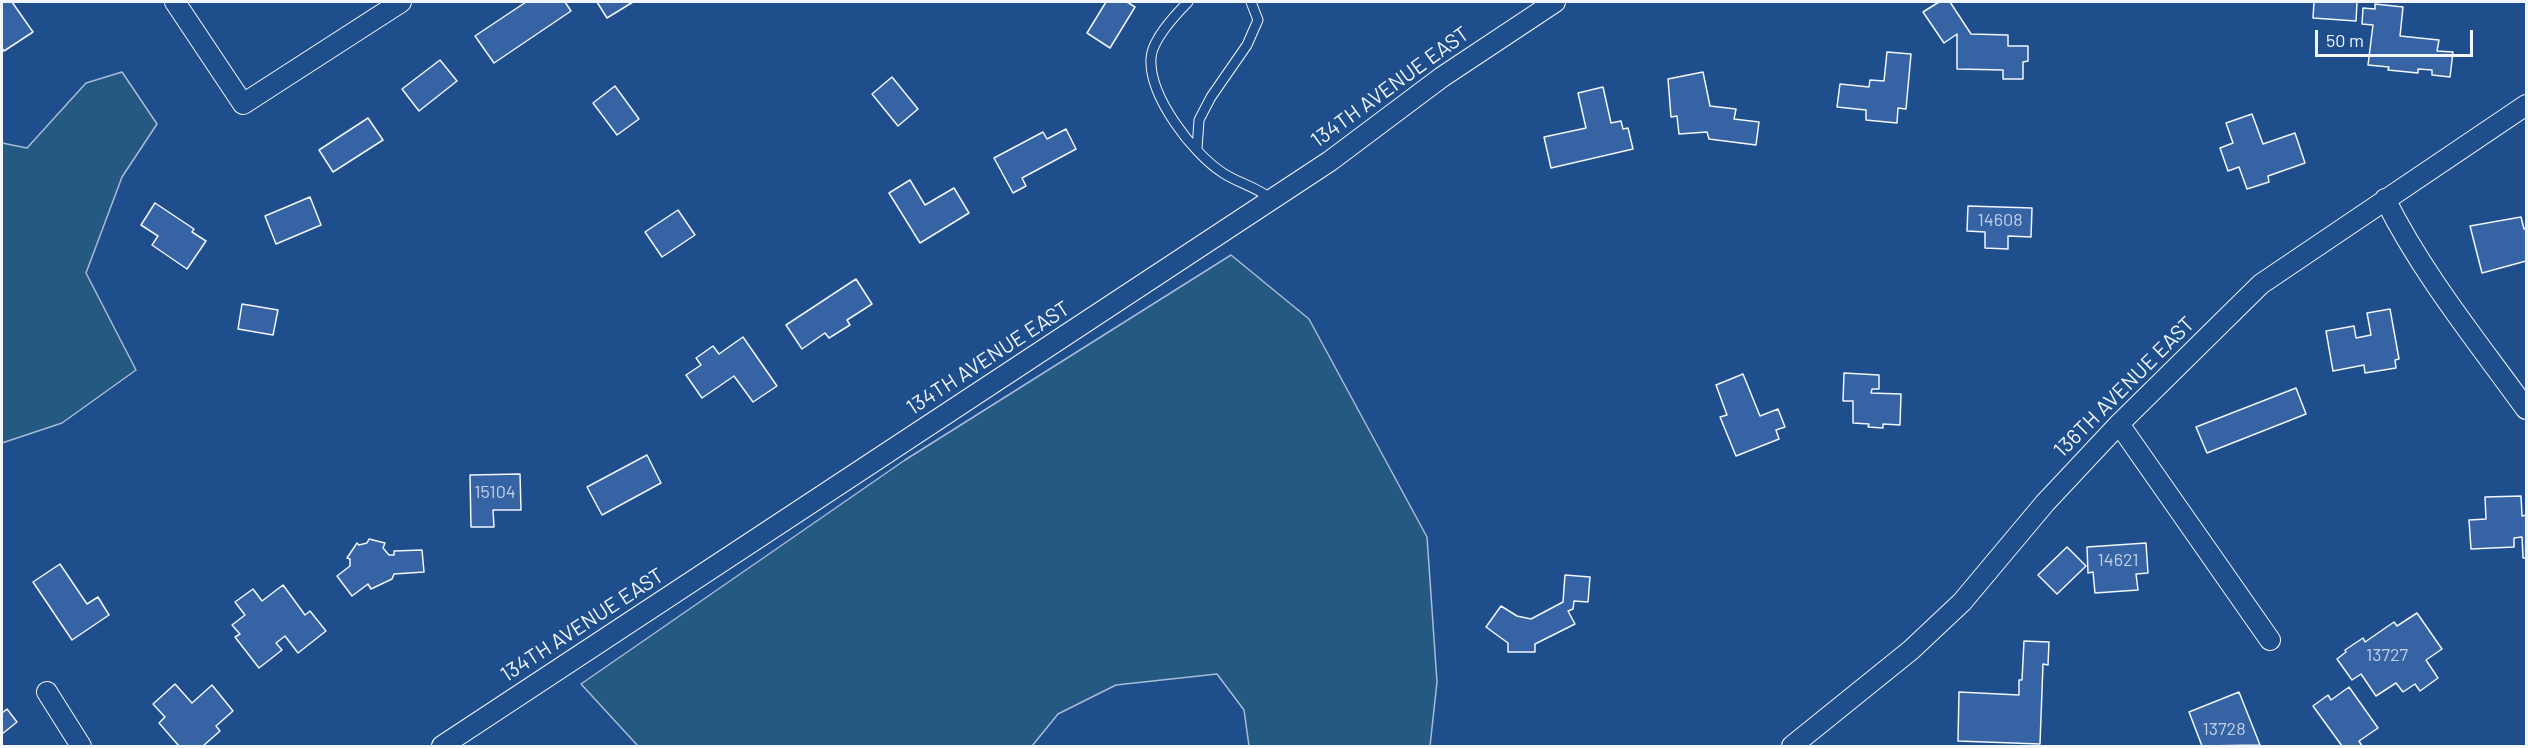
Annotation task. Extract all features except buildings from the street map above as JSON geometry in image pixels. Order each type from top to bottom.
[{"type":"street","points":[[175,2],[243,104],[401,2]]},
{"type":"street","name":"134TH AVENUE EAST","points":[[442,747],[1330,161],[1442,77],[1555,2]]},
{"type":"street","name":"136TH AVENUE EAST","points":[[1792,747],[1911,650],[1962,602],[2045,503],[2119,424],[2261,284],[2526,105]]},
{"type":"street","points":[[2385,199],[2402,232],[2436,284],[2526,409]]},
{"type":"street","points":[[2119,424],[2270,640]]},
{"type":"street","points":[[47,692],[81,747]]},
{"type":"lane","points":[[1188,2],[1165,26],[1150,57],[1156,92],[1177,127],[1221,172],[1263,192],[1271,199]]},
{"type":"lane","points":[[1197,149],[1199,120],[1211,97],[1247,45],[1258,21],[1251,2]]},
{"type":"shaded area","points":[[122,72],[157,124],[122,177],[86,273],[136,370],[62,423],[2,443],[2,143],[27,148],[86,83]]},
{"type":"shaded area","points":[[1231,255],[1309,319],[1427,537],[1437,682],[1430,746],[1249,746],[1244,710],[1217,674],[1116,685],[1058,714],[1032,746],[638,746],[581,684],[905,460]]}]
